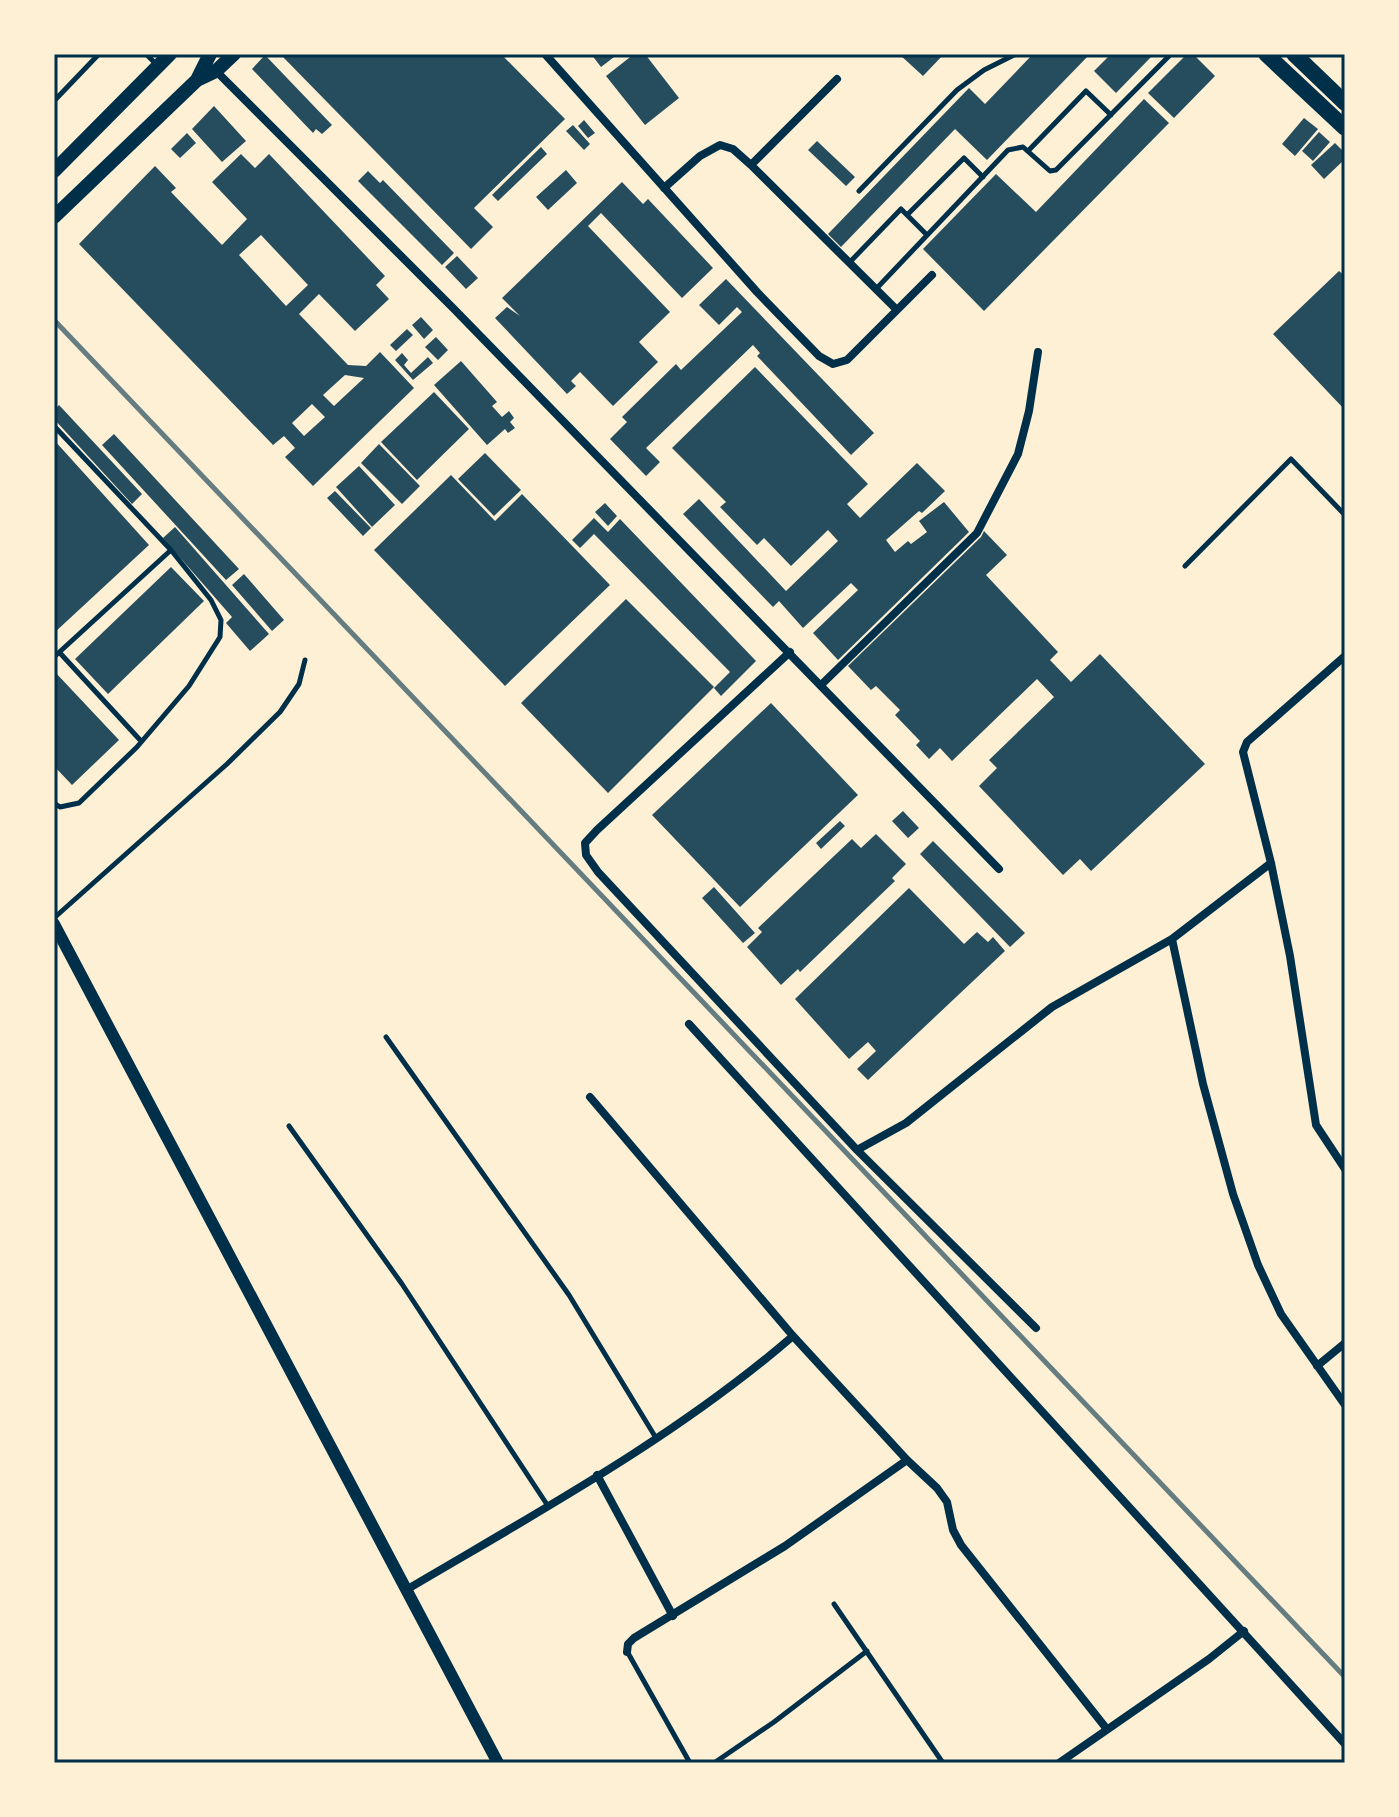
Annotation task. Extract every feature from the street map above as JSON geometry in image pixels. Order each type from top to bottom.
[{"type":"main road","points":[[54,171],[170,54]]},
{"type":"main road","points":[[54,217],[197,80],[210,62],[234,54]]},
{"type":"main road","points":[[1266,54],[1345,128]]},
{"type":"main road","points":[[1294,54],[1345,103]]},
{"type":"street","points":[[545,54],[767,303],[819,356],[833,364],[847,360],[932,275]]},
{"type":"street","points":[[210,62],[999,869]]},
{"type":"street","points":[[751,165],[837,79]]},
{"type":"street","points":[[664,188],[700,156],[720,145],[733,149],[897,310]]},
{"type":"street","points":[[821,685],[977,533],[1018,454],[1029,411],[1038,352]]},
{"type":"street","points":[[790,652],[597,830],[585,843],[586,855],[598,872],[857,1150],[1036,1328]]},
{"type":"street","points":[[1345,656],[1247,742],[1243,752],[1290,956],[1316,1125],[1345,1169]]},
{"type":"street","points":[[857,1150],[906,1123],[1052,1007],[1172,939],[1271,863]]},
{"type":"street","points":[[54,921],[498,1763]]},
{"type":"street","points":[[1172,939],[1203,1084],[1233,1194],[1258,1265],[1281,1314],[1345,1405]]},
{"type":"street","points":[[689,1024],[1345,1744]]},
{"type":"street","points":[[590,1097],[793,1336],[907,1460],[937,1488],[947,1502],[953,1530],[961,1545],[1106,1728]]},
{"type":"street","points":[[406,1590],[656,1438],[755,1369],[793,1336]]},
{"type":"street","points":[[1317,1366],[1345,1343]]},
{"type":"street","points":[[627,1652],[628,1644],[634,1638],[785,1546],[907,1460]]},
{"type":"street","points":[[597,1475],[673,1616]]},
{"type":"street","points":[[1059,1763],[1209,1659],[1244,1631]]},
{"type":"lane","points":[[54,101],[99,54]]},
{"type":"lane","points":[[146,54],[158,66]]},
{"type":"lane","points":[[859,191],[957,90],[984,70],[1016,54]]},
{"type":"lane","points":[[876,289],[1008,150],[1017,147],[1028,151],[1045,168],[1056,170],[1171,54]]},
{"type":"lane","points":[[1028,151],[1086,91],[1111,115]]},
{"type":"lane","points":[[907,215],[964,158],[983,177]]},
{"type":"lane","points":[[849,263],[901,209],[928,235]]},
{"type":"lane","points":[[54,426],[171,550],[211,600],[221,620],[220,637],[189,686],[141,741],[79,803],[60,807],[54,803]]},
{"type":"lane","points":[[1185,566],[1291,459],[1345,515]]},
{"type":"lane","points":[[54,657],[171,550]]},
{"type":"lane","points":[[60,653],[141,741]]},
{"type":"lane","points":[[54,921],[280,712],[299,684],[305,660]]},
{"type":"lane","points":[[386,1037],[569,1295],[656,1438]]},
{"type":"lane","points":[[289,1126],[402,1284],[548,1506]]},
{"type":"lane","points":[[834,1604],[943,1763]]},
{"type":"lane","points":[[714,1763],[867,1651]]},
{"type":"lane","points":[[627,1652],[690,1763]]},
{"type":"building","points":[[286,54],[501,54],[565,119],[474,208],[493,227],[471,249],[283,57]]},
{"type":"building","points":[[591,54],[618,54],[601,67]]},
{"type":"building","points":[[634,54],[645,54],[679,98],[645,125],[606,76]]},
{"type":"building","points":[[899,54],[944,54],[923,76]]},
{"type":"building","points":[[1033,54],[1090,54],[987,160],[955,129],[841,247],[828,234],[969,88],[985,104]]},
{"type":"building","points":[[1111,54],[1148,54],[1151,57],[1116,93],[1094,71]]},
{"type":"building","points":[[1187,54],[1193,54],[1215,76],[1174,118],[1148,93]]},
{"type":"building","points":[[265,55],[332,125],[322,134],[316,129],[313,133],[252,69]]},
{"type":"building","points":[[1144,99],[1169,123],[984,311],[923,249],[996,174],[1036,212]]},
{"type":"building","points":[[214,106],[246,141],[222,162],[192,129]]},
{"type":"building","points":[[1304,118],[1318,129],[1295,156],[1282,144]]},
{"type":"building","points":[[584,120],[595,133],[588,138],[578,126]]},
{"type":"building","points":[[573,125],[590,144],[584,150],[566,131]]},
{"type":"building","points":[[1319,132],[1330,142],[1313,161],[1302,151]]},
{"type":"building","points":[[187,133],[196,143],[180,158],[171,149]]},
{"type":"building","points":[[817,141],[855,177],[846,186],[808,150]]},
{"type":"building","points":[[1335,143],[1345,153],[1345,159],[1324,179],[1311,165]]},
{"type":"building","points":[[541,147],[547,154],[498,201],[492,195]]},
{"type":"building","points":[[241,154],[255,168],[269,154],[385,276],[376,285],[389,299],[355,331],[319,294],[299,314],[348,365],[366,366],[380,352],[414,388],[313,486],[285,457],[295,448],[284,436],[273,445],[79,244],[155,166],[176,188],[171,192],[222,245],[247,219],[212,182]],"holes":[[[261,235],[308,285],[286,306],[239,255]],[[345,375],[364,378],[334,406],[323,395]],[[312,404],[325,417],[304,436],[292,423]]]},
{"type":"building","points":[[566,170],[577,183],[548,210],[536,197]]},
{"type":"building","points":[[368,171],[380,183],[383,180],[454,253],[442,265],[358,181]]},
{"type":"building","points":[[622,182],[643,204],[648,199],[713,268],[682,298],[601,213],[588,226],[670,312],[639,342],[658,362],[613,406],[580,372],[571,381],[576,386],[567,394],[495,318],[507,307],[520,316],[502,298]]},
{"type":"building","points":[[457,256],[478,278],[466,289],[445,267]]},
{"type":"building","points":[[1339,271],[1345,276],[1345,410],[1273,334]]},
{"type":"building","points":[[726,279],[874,433],[851,455],[757,356],[760,353],[753,345],[646,448],[660,462],[646,476],[610,439],[627,422],[622,417],[676,364],[681,370],[742,312],[737,307],[719,325],[699,305]]},
{"type":"building","points":[[421,317],[433,330],[424,339],[412,325]]},
{"type":"building","points":[[407,329],[413,335],[396,351],[390,345]]},
{"type":"building","points":[[436,337],[448,350],[438,360],[425,347]]},
{"type":"building","points":[[402,353],[408,360],[404,365],[411,373],[428,357],[433,363],[413,380],[395,360]]},
{"type":"building","points":[[461,361],[497,402],[492,406],[502,417],[509,411],[514,418],[510,422],[515,428],[508,433],[505,429],[487,445],[434,385]]},
{"type":"building","points":[[755,367],[868,484],[847,504],[860,518],[917,463],[945,491],[886,540],[895,552],[908,541],[911,544],[927,532],[919,521],[944,502],[969,532],[838,660],[813,633],[858,590],[851,583],[803,628],[779,601],[773,607],[683,514],[699,499],[786,591],[838,541],[828,530],[791,566],[764,538],[757,545],[720,507],[726,502],[672,448]]},
{"type":"building","points":[[434,392],[469,429],[417,480],[381,442]]},
{"type":"building","points":[[59,405],[142,494],[132,504],[54,419],[54,410]]},
{"type":"building","points":[[114,434],[239,569],[226,580],[102,445]]},
{"type":"building","points":[[54,440],[149,545],[54,633]]},
{"type":"building","points":[[379,444],[420,486],[402,504],[361,463]]},
{"type":"building","points":[[485,453],[521,490],[494,516],[458,479]]},
{"type":"building","points":[[359,466],[395,505],[372,527],[336,487]]},
{"type":"building","points":[[451,475],[495,521],[522,494],[610,585],[505,686],[374,550]]},
{"type":"building","points":[[335,491],[371,528],[363,536],[327,498]]},
{"type":"building","points":[[605,503],[617,516],[608,526],[595,512]]},
{"type":"building","points":[[594,518],[608,532],[620,519],[756,661],[721,696],[714,688],[730,672],[594,534],[580,548],[572,540]]},
{"type":"building","points":[[175,527],[269,634],[250,651],[226,623],[232,617],[163,538]]},
{"type":"building","points":[[984,531],[1007,555],[986,575],[1058,652],[1050,660],[1071,682],[1100,654],[1205,764],[1091,871],[1080,859],[1063,875],[979,786],[997,768],[989,760],[1054,697],[1037,679],[952,761],[940,748],[929,759],[916,745],[920,741],[895,715],[900,710],[876,686],[871,690],[848,666]]},
{"type":"building","points":[[171,567],[204,601],[108,694],[75,659]]},
{"type":"building","points":[[244,574],[284,620],[272,631],[232,585]]},
{"type":"building","points":[[626,599],[714,687],[608,793],[521,703]]},
{"type":"building","points":[[54,671],[119,740],[72,785],[54,766]]},
{"type":"building","points":[[771,703],[858,795],[740,907],[652,815]]},
{"type":"building","points":[[903,811],[919,828],[908,838],[892,821]]},
{"type":"building","points":[[840,821],[845,826],[821,849],[816,843]]},
{"type":"building","points":[[876,834],[906,864],[892,878],[895,881],[800,972],[798,969],[781,985],[747,947],[762,932],[758,928],[852,839],[861,848]]},
{"type":"building","points":[[933,841],[1025,933],[1010,947],[920,854]]},
{"type":"building","points":[[714,887],[755,933],[743,943],[702,898]]},
{"type":"building","points":[[909,888],[964,944],[977,932],[988,942],[993,937],[1005,951],[868,1080],[857,1069],[876,1051],[868,1042],[849,1059],[795,999]]},
{"type":"railway","points":[[54,320],[1345,1677]]}]
